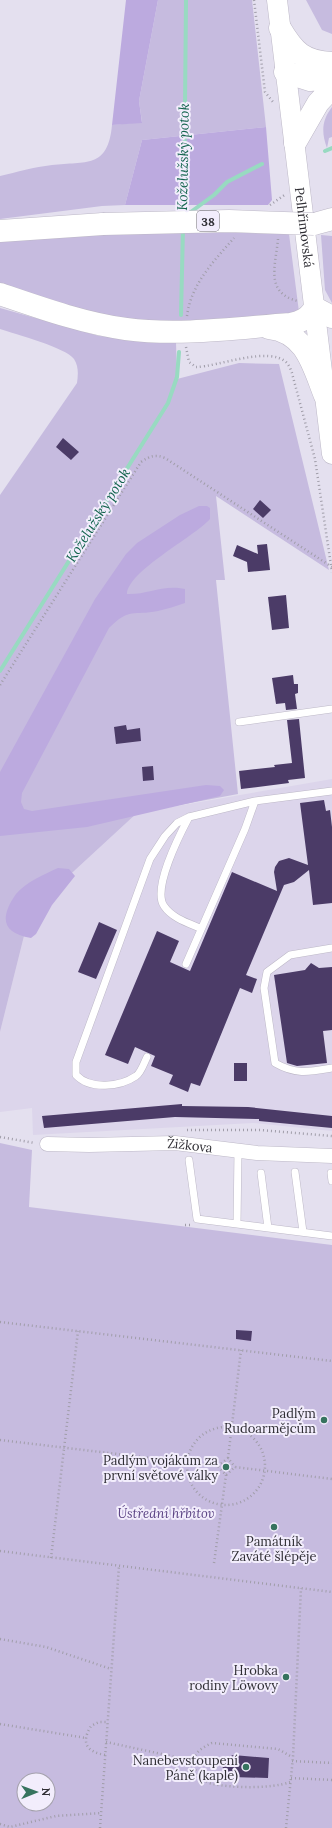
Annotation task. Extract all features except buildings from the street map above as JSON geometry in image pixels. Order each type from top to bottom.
[{"type":"main road","name":"Pelhřimovská","points":[[276,0],[316,309],[328,388],[332,454]]},
{"type":"main road","points":[[280,28],[294,49],[322,62]]},
{"type":"main road","points":[[285,72],[299,64],[322,62]]},
{"type":"main road","points":[[285,72],[310,80],[332,78]]},
{"type":"main road","points":[[295,143],[318,102],[332,88]]},
{"type":"main road","name":"38","points":[[0,231],[103,224],[229,221],[326,223]]},
{"type":"main road","points":[[0,294],[82,320],[126,329],[178,331],[298,323],[310,316],[316,309]]},
{"type":"main road","points":[[255,327],[280,330],[297,339],[328,388]]},
{"type":"street","name":"Žižkova","points":[[47,1144],[176,1143],[258,1153],[332,1156]]},
{"type":"lane","points":[[239,722],[332,709]]},
{"type":"lane","points":[[147,1057],[137,1075],[123,1082],[105,1085],[88,1084],[76,1075],[76,1062],[150,859],[165,836],[178,822],[189,817],[255,801],[332,791]]},
{"type":"lane","points":[[186,964],[200,928],[245,829],[255,801]]},
{"type":"lane","points":[[189,817],[180,834],[162,882],[160,894],[163,906],[172,915],[200,928]]},
{"type":"lane","points":[[332,948],[290,955],[267,972],[264,988],[275,1063],[287,1070],[305,1072],[332,1068]]},
{"type":"lane","points":[[237,1224],[238,1151]]},
{"type":"lane","points":[[189,1160],[197,1219],[332,1236]]},
{"type":"lane","points":[[295,1172],[303,1232]]},
{"type":"lane","points":[[261,1173],[268,1228]]},
{"type":"lane","points":[[331,1173],[332,1182]]},
{"type":"path","points":[[254,0],[265,92]]},
{"type":"path","points":[[265,210],[276,200],[276,206]]},
{"type":"path","points":[[187,319],[190,301],[198,282],[238,235]]},
{"type":"path","points":[[278,235],[274,269],[276,285],[286,296],[316,309]]},
{"type":"path","points":[[186,346],[189,362],[196,367],[260,356],[278,358],[288,364],[294,377],[315,459],[332,572]]},
{"type":"path","points":[[0,685],[141,462],[150,456],[158,455],[165,458],[332,567]]},
{"type":"path","points":[[237,1130],[260,1130],[332,1136]]},
{"type":"path","points":[[0,1137],[47,1144]]},
{"type":"path","points":[[0,1322],[332,1361]]},
{"type":"path","points":[[51,1558],[78,1331]]},
{"type":"path","points":[[235,1468],[228,1458],[241,1350]]},
{"type":"path","points":[[232,1427],[244,1431],[257,1442],[265,1459],[265,1471],[259,1488],[245,1501],[234,1506],[221,1506],[202,1498],[195,1491],[189,1482],[187,1462],[189,1451],[202,1435],[216,1428],[232,1427]]},
{"type":"path","points":[[0,1440],[218,1466],[226,1475]]},
{"type":"path","points":[[218,1466],[228,1458]]},
{"type":"path","points":[[214,1563],[226,1475],[235,1468],[332,1479]]},
{"type":"path","points":[[0,1551],[332,1592]]},
{"type":"path","points":[[100,1828],[119,1566]]},
{"type":"path","points":[[286,1828],[293,1757],[301,1588]]},
{"type":"path","points":[[0,1638],[46,1647],[112,1669]]},
{"type":"path","points":[[105,1755],[96,1754],[88,1748],[86,1738],[91,1726],[99,1722],[108,1722]]},
{"type":"path","points":[[0,1724],[86,1738]]},
{"type":"path","points":[[106,1742],[194,1761]]},
{"type":"path","points":[[290,1782],[279,1786],[260,1787],[212,1784],[201,1779],[196,1771],[194,1761],[196,1755],[202,1748],[212,1743],[278,1749],[293,1757]]},
{"type":"path","points":[[292,1761],[332,1764]]},
{"type":"path","points":[[290,1778],[332,1780]]},
{"type":"path","points":[[0,1824],[15,1826],[56,1816],[101,1813]]},
{"type":"shaded area","points":[[126,0],[158,0],[139,101],[142,123],[112,125]]},
{"type":"shaded area","points":[[266,127],[272,200],[268,205],[125,205],[142,140]]},
{"type":"shaded area","points":[[199,506],[207,506],[210,508],[210,519],[149,565],[130,585],[127,594],[169,588],[185,589],[185,603],[158,611],[127,615],[116,621],[109,628],[22,793],[21,802],[24,809],[32,811],[206,785],[220,786],[224,790],[220,796],[87,827],[0,836],[0,772],[95,599],[126,554],[137,543],[180,515]]},
{"type":"shaded area","points":[[332,779],[332,1131],[253,1123],[33,1135],[32,1108],[0,1112],[0,1032],[27,924],[35,907],[137,813]]},
{"type":"shaded area","points":[[58,868],[69,869],[75,876],[52,905],[36,934],[31,938],[21,936],[14,932],[6,923],[6,917],[7,910],[16,894],[30,882]]},
{"type":"green space","points":[[158,0],[252,0],[266,127],[142,140],[125,205],[102,206],[0,219],[0,176],[39,167],[93,160],[100,156],[106,149],[110,139],[112,125],[142,122],[139,101]]},
{"type":"green space","points":[[306,0],[332,0],[332,34],[322,30]]},
{"type":"green space","points":[[332,107],[332,137],[329,138],[327,148],[323,131],[324,121]]},
{"type":"green space","points":[[212,232],[289,234],[299,312],[205,323],[123,321],[0,286],[0,241],[84,234]]},
{"type":"green space","points":[[321,235],[332,236],[332,303],[325,290]]},
{"type":"green space","points":[[0,308],[99,336],[176,342],[177,379],[239,363],[279,364],[329,570],[216,496],[225,580],[216,580],[238,794],[137,813],[35,907],[27,924],[0,1032],[0,495],[77,383],[78,374],[74,359],[62,350],[0,329]]},
{"type":"green space","name":"Ústřední hřbitov","points":[[0,1143],[32,1150],[29,1207],[332,1245],[332,1828],[0,1828]]},
{"type":"waterway","name":"Koželužský potok","points":[[184,216],[186,0]]},
{"type":"waterway","points":[[325,151],[332,148]]},
{"type":"waterway","points":[[188,214],[214,195],[227,182],[262,164]]},
{"type":"waterway","name":"Koželužský potok","points":[[181,315],[183,228]]},
{"type":"waterway","name":"Koželužský potok","points":[[0,671],[168,403],[177,377],[179,352]]},
{"type":"place","name":"Padlým Rudoarmějcům","points":[[324,1420]]},
{"type":"place","name":"Padlým vojákům za první světové války","points":[[226,1467]]},
{"type":"place","name":"Památník Zaváté šlépěje","points":[[274,1527]]},
{"type":"place","name":"Hrobka rodiny Löwovy","points":[[286,1677]]},
{"type":"place","name":"Nanebevstoupení Páně (kaple)","points":[[246,1767]]}]
